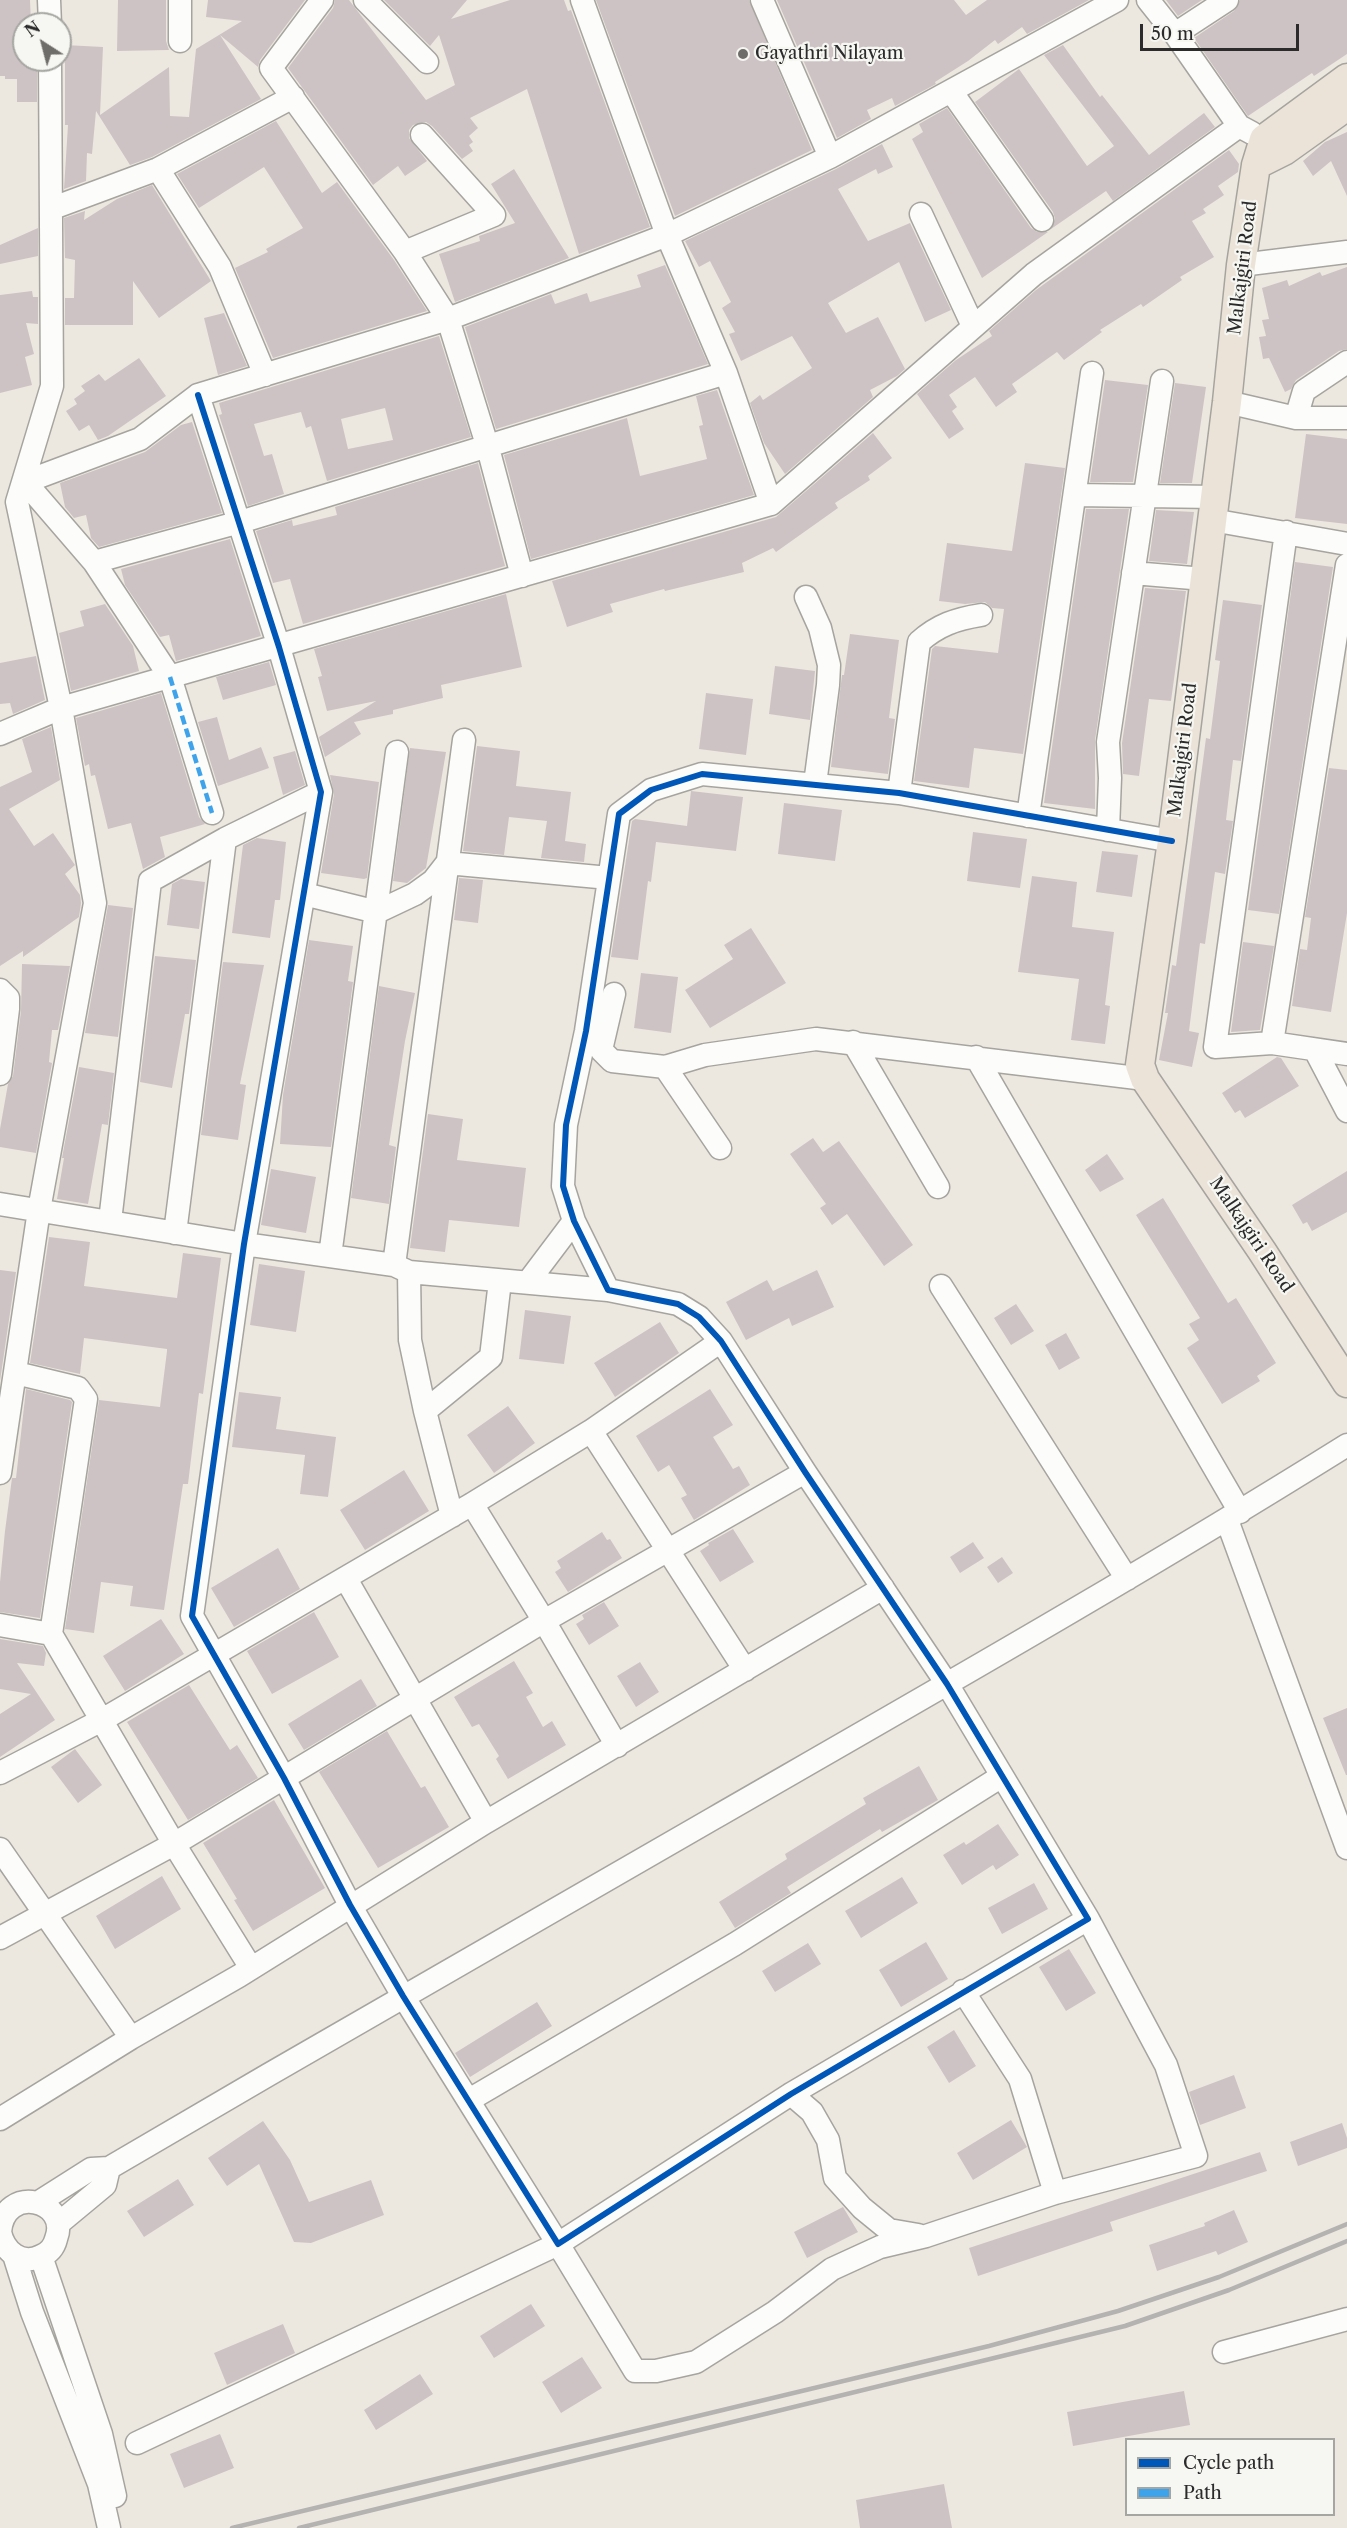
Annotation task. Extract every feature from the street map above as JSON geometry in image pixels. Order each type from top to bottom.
[{"type":"main road","points":[[1261,145],[1347,78]]},
{"type":"main road","points":[[1261,145],[1347,106]]},
{"type":"main road","name":"Malkajgiri Road","points":[[1261,145],[1242,265],[1172,841],[1140,1065],[1145,1079],[1263,1251],[1347,1383]]},
{"type":"street","points":[[180,0],[180,41]]},
{"type":"street","points":[[322,0],[271,68],[405,252],[448,319],[488,448],[522,576]]},
{"type":"street","points":[[365,0],[427,62]]},
{"type":"street","points":[[582,0],[667,235],[726,373],[771,504]]},
{"type":"street","points":[[762,0],[830,157]]},
{"type":"street","points":[[25,482],[140,439],[198,395],[448,319],[667,235],[955,95],[1117,0]]},
{"type":"street","points":[[0,734],[61,708],[771,504],[1034,273],[1261,145],[1148,0]]},
{"type":"street","points":[[1175,34],[1227,0]]},
{"type":"street","points":[[0,1473],[39,1210],[95,903],[61,708],[17,502],[25,482],[52,386],[53,208],[50,72]]},
{"type":"street","points":[[924,120],[955,95]]},
{"type":"street","points":[[955,95],[1042,220]]},
{"type":"street","points":[[53,208],[158,169],[293,97]]},
{"type":"street","points":[[405,252],[494,216],[422,135]]},
{"type":"street","points":[[158,169],[220,267],[265,375]]},
{"type":"street","points":[[921,213],[973,326]]},
{"type":"street","points":[[1242,265],[1347,252]]},
{"type":"street","points":[[1296,418],[1304,392],[1347,362]]},
{"type":"street","points":[[94,562],[240,522],[488,448],[726,373]]},
{"type":"street","points":[[1028,816],[1092,373]]},
{"type":"street","points":[[1108,830],[1110,778],[1108,742],[1162,381]]},
{"type":"street","points":[[0,1204],[244,1244],[401,1268],[500,1281],[608,1290],[678,1304],[699,1317],[721,1341],[805,1472],[947,1684],[1088,1919],[1166,2065],[1196,2156],[1054,2193],[926,2236],[880,2247],[832,2269],[775,2312],[696,2362],[656,2371],[634,2371],[558,2244],[403,1996],[350,1905],[284,1778],[192,1616],[244,1244],[321,792],[279,646],[198,395]]},
{"type":"street","points":[[1227,402],[1296,418],[1347,418]]},
{"type":"street","points":[[25,482],[94,562],[170,677],[212,813]]},
{"type":"street","points":[[1075,495],[1144,495],[1213,509],[1286,532],[1347,544]]},
{"type":"street","points":[[1286,532],[1215,1047],[1272,1043],[1315,1050],[1346,1049]]},
{"type":"street","points":[[1272,1043],[1347,565]]},
{"type":"street","points":[[1133,573],[1204,579]]},
{"type":"street","points":[[806,597],[819,628],[829,664],[814,784]]},
{"type":"street","points":[[899,793],[919,642],[931,632],[957,619],[981,615]]},
{"type":"street","points":[[452,1516],[425,1411],[410,1340],[401,1268],[447,863],[464,740]]},
{"type":"street","points":[[330,1256],[397,752]]},
{"type":"street","points":[[608,1290],[574,1221],[563,1186],[566,1125],[586,1030],[619,814],[651,790],[702,774],[899,793],[1172,841]]},
{"type":"street","points":[[110,1221],[150,881],[225,839],[321,792]]},
{"type":"street","points":[[176,1233],[225,839]]},
{"type":"street","points":[[447,863],[609,878]]},
{"type":"street","points":[[304,894],[377,912],[415,894],[433,882],[447,863]]},
{"type":"street","points":[[0,990],[8,998],[8,1009],[0,1074]]},
{"type":"street","points":[[614,994],[601,1050],[612,1061],[665,1067],[705,1055],[789,1041],[816,1039],[1145,1079]]},
{"type":"street","points":[[853,1042],[938,1187]]},
{"type":"street","points":[[1315,1050],[1347,1111]]},
{"type":"street","points":[[976,1058],[1233,1516],[1347,1848]]},
{"type":"street","points":[[665,1067],[720,1148]]},
{"type":"street","points":[[528,1282],[574,1221]]},
{"type":"street","points":[[425,1411],[491,1357],[500,1281]]},
{"type":"street","points":[[941,1286],[1127,1579]]},
{"type":"street","points":[[0,1773],[102,1720],[452,1516],[591,1431],[721,1341]]},
{"type":"street","points":[[16,1373],[78,1388],[86,1399],[51,1634],[174,1844],[251,1968]]},
{"type":"street","points":[[591,1431],[670,1550],[745,1670]]},
{"type":"street","points":[[39,2202],[91,2169],[109,2168],[403,1996],[947,1684],[1233,1516],[1347,1445]]},
{"type":"street","points":[[0,1938],[174,1844],[544,1621],[805,1472]]},
{"type":"street","points":[[472,1504],[617,1746]]},
{"type":"street","points":[[346,1579],[486,1822]]},
{"type":"street","points":[[0,2119],[130,2038],[251,1968],[486,1822],[883,1588]]},
{"type":"street","points":[[0,1625],[51,1634]]},
{"type":"street","points":[[469,2100],[735,1944],[1002,1776]]},
{"type":"street","points":[[0,1849],[130,2038]]},
{"type":"street","points":[[136,2443],[558,2244],[791,2094],[1088,1919]]},
{"type":"street","points":[[963,1991],[1020,2079],[1054,2193]]},
{"type":"street","points":[[791,2094],[812,2112],[828,2140],[836,2178],[862,2208],[889,2230],[926,2236]]},
{"type":"street","points":[[58,2224],[105,2185],[109,2168]]},
{"type":"street","points":[[3,2244],[32,2259],[50,2251],[55,2243],[58,2224],[54,2214],[39,2202],[5,2205],[1,2223],[3,2244],[106,2485],[122,2528]]},
{"type":"street","points":[[41,2256],[101,2434],[109,2528]]},
{"type":"street","points":[[1224,2352],[1347,2319]]},
{"type":"building","points":[[0,0],[30,0],[30,12],[12,12],[12,72],[37,72],[37,102],[17,102],[17,79],[5,79],[5,76],[0,76]]},
{"type":"building","points":[[118,0],[166,0],[166,41],[169,50],[117,51]]},
{"type":"building","points":[[208,0],[305,0],[260,60],[258,67],[220,35],[261,99],[152,157],[130,165],[96,111],[92,154],[87,153],[86,181],[64,189],[68,125],[65,125],[65,72],[72,72],[72,45],[103,47],[100,115],[169,67],[170,116],[189,117],[196,49],[242,21],[206,17]]},
{"type":"building","points":[[335,0],[349,0],[426,100],[455,85],[439,35],[430,46],[384,0],[467,0],[451,19],[510,0],[564,0],[568,11],[571,10],[650,227],[579,254],[527,89],[470,118],[478,128],[469,136],[473,142],[469,145],[473,151],[462,159],[432,126],[426,122],[413,125],[409,130],[409,138],[427,161],[405,176],[398,166],[373,185],[288,68],[333,8]]},
{"type":"building","points":[[596,0],[749,0],[812,150],[675,216]]},
{"type":"building","points":[[777,0],[954,0],[966,15],[987,0],[1089,0],[1027,34],[1022,27],[998,44],[995,40],[935,82],[936,84],[895,106],[892,98],[867,110],[871,119],[837,138]]},
{"type":"building","points":[[1166,0],[1202,0],[1178,16]]},
{"type":"building","points":[[1240,0],[1347,0],[1347,54],[1314,76],[1312,73],[1248,116],[1194,38],[1234,11]]},
{"type":"building","points":[[1063,45],[1100,97],[1102,95],[1149,155],[1204,113],[1215,127],[1113,201],[1106,191],[1051,229],[1055,219],[1053,212],[975,102],[1019,69],[1087,166],[1114,146],[1044,55]]},
{"type":"building","points":[[947,108],[1031,228],[1037,232],[1048,232],[982,278],[912,139],[923,132],[919,124]]},
{"type":"building","points":[[276,121],[322,193],[337,182],[394,260],[427,311],[273,358],[235,268],[268,252],[266,249],[303,228],[264,167],[199,208],[177,174]]},
{"type":"building","points":[[1347,132],[1347,196],[1331,161],[1313,176],[1303,161],[1325,142]]},
{"type":"building","points":[[882,144],[893,167],[878,174],[876,169],[838,189],[868,241],[910,223],[951,310],[925,322],[899,262],[828,303],[846,333],[878,317],[905,369],[897,376],[870,390],[873,397],[785,474],[764,443],[750,403],[760,395],[763,400],[812,368],[792,336],[741,361],[729,334],[735,332],[722,308],[731,302],[710,261],[699,267],[685,241],[836,169]]},
{"type":"building","points":[[1229,150],[1239,164],[1238,172],[1218,186],[1224,195],[1203,209],[1206,213],[1192,221],[1214,257],[1180,277],[1182,280],[1143,307],[1141,304],[1100,330],[1102,332],[1064,360],[1057,352],[1012,384],[1017,392],[996,407],[975,377],[949,395],[957,407],[952,411],[964,429],[949,439],[917,394],[956,360],[992,336],[989,331],[1036,290]]},
{"type":"building","points":[[514,169],[569,258],[455,302],[439,254],[480,241],[479,236],[515,223],[491,184]]},
{"type":"building","points":[[152,185],[211,281],[159,318],[133,281],[133,325],[65,325],[65,298],[74,298],[75,260],[65,258],[64,218],[85,211],[84,220],[117,199]]},
{"type":"building","points":[[38,228],[38,256],[0,264],[0,245]]},
{"type":"building","points":[[665,265],[708,364],[496,429],[465,327],[551,294],[555,304],[587,293],[590,302],[641,287],[637,275]]},
{"type":"building","points":[[1347,267],[1347,349],[1339,351],[1296,380],[1291,389],[1285,392],[1269,358],[1263,359],[1259,337],[1266,336],[1262,320],[1269,319],[1262,288],[1287,280],[1289,286],[1320,272],[1322,276]]},
{"type":"building","points":[[32,291],[33,297],[38,297],[38,324],[26,323],[34,354],[25,357],[32,385],[0,393],[0,295]]},
{"type":"building","points":[[224,313],[247,366],[218,375],[204,318]]},
{"type":"building","points":[[439,336],[471,437],[327,481],[311,426],[306,428],[301,412],[254,424],[264,456],[272,454],[284,494],[248,506],[219,415],[222,414],[219,403]],"holes":[[[385,408],[393,440],[348,449],[341,419]]]},
{"type":"building","points":[[139,358],[166,396],[108,436],[98,440],[89,425],[79,431],[66,411],[77,404],[74,399],[85,391],[81,386],[99,374],[105,381]]},
{"type":"building","points":[[1105,380],[1148,385],[1133,482],[1090,482]]},
{"type":"building","points":[[1175,383],[1206,387],[1192,483],[1160,483]]},
{"type":"building","points":[[717,390],[754,495],[531,559],[504,455],[627,418],[640,476],[707,459],[699,426],[703,425],[696,396]]},
{"type":"building","points":[[192,422],[222,513],[99,547],[91,538],[86,515],[74,518],[65,507],[60,483],[145,452],[181,425]]},
{"type":"building","points":[[873,433],[892,458],[868,476],[870,480],[835,503],[838,508],[776,552],[773,548],[742,563],[744,572],[665,591],[664,589],[610,604],[613,612],[567,627],[552,581],[776,517]]},
{"type":"building","points":[[1306,434],[1347,439],[1347,524],[1295,518]]},
{"type":"building","points":[[478,463],[505,566],[303,624],[290,579],[273,583],[256,531],[292,520],[293,526],[337,515],[335,507]]},
{"type":"building","points":[[1025,463],[1065,468],[1023,754],[974,748],[969,788],[914,781],[932,649],[935,646],[998,653],[1004,609],[992,608],[985,602],[965,604],[939,601],[947,543],[1012,551]]},
{"type":"building","points":[[1086,509],[1129,509],[1095,740],[1095,809],[1044,803]]},
{"type":"building","points":[[1156,510],[1194,512],[1187,564],[1149,561]]},
{"type":"building","points":[[230,539],[261,636],[176,661],[169,635],[160,637],[125,585],[121,569]]},
{"type":"building","points":[[1295,562],[1333,567],[1279,914],[1248,910]]},
{"type":"building","points":[[1145,588],[1186,591],[1171,701],[1149,699],[1139,776],[1123,774],[1122,743]]},
{"type":"building","points":[[506,594],[522,667],[441,685],[443,698],[393,710],[393,714],[354,722],[361,734],[325,757],[319,737],[376,701],[327,711],[318,677],[322,676],[314,649]]},
{"type":"building","points":[[1223,600],[1262,605],[1241,761],[1233,760],[1226,820],[1233,821],[1225,874],[1215,872],[1205,944],[1200,943],[1189,1031],[1199,1033],[1192,1067],[1159,1060],[1168,1013],[1165,1013],[1172,965],[1176,966],[1206,738],[1210,739],[1220,661],[1215,660]]},
{"type":"building","points":[[105,604],[133,646],[139,671],[71,691],[59,633],[84,626],[80,611]]},
{"type":"building","points":[[850,634],[899,640],[889,718],[895,719],[888,774],[831,767],[842,675],[844,675]]},
{"type":"building","points":[[36,656],[45,700],[13,714],[10,703],[0,704],[0,663]]},
{"type":"building","points":[[269,662],[276,685],[223,700],[216,677]]},
{"type":"building","points":[[775,666],[815,671],[810,720],[769,714]]},
{"type":"building","points":[[161,693],[199,817],[205,824],[160,837],[165,857],[143,869],[131,823],[108,829],[95,775],[91,776],[89,764],[85,766],[76,718]]},
{"type":"building","points":[[706,693],[753,699],[746,755],[699,749]]},
{"type":"building","points":[[217,717],[229,760],[261,747],[269,768],[218,786],[198,722]]},
{"type":"building","points":[[51,727],[60,780],[9,809],[34,846],[53,833],[75,865],[65,874],[80,895],[79,917],[23,957],[23,951],[0,966],[0,787],[32,772],[22,739]]},
{"type":"building","points":[[477,746],[520,751],[516,786],[571,792],[565,841],[586,844],[584,862],[541,858],[547,821],[509,817],[504,855],[463,851]]},
{"type":"building","points":[[410,748],[446,752],[426,868],[407,883],[393,881]]},
{"type":"building","points":[[295,751],[305,785],[283,795],[273,757]]},
{"type":"building","points":[[1329,768],[1347,770],[1347,913],[1331,1012],[1292,1006],[1300,949],[1307,950],[1311,918],[1305,917]]},
{"type":"building","points":[[330,775],[379,782],[367,878],[321,873],[334,794]]},
{"type":"building","points":[[691,791],[743,797],[736,851],[656,842],[651,882],[648,881],[638,960],[611,957],[632,821],[635,819],[687,826]]},
{"type":"building","points":[[784,803],[842,810],[835,861],[778,854]]},
{"type":"building","points":[[973,832],[1027,839],[1020,888],[967,881]]},
{"type":"building","points":[[257,838],[286,842],[280,900],[275,900],[270,938],[232,933],[243,845]]},
{"type":"building","points":[[1102,851],[1138,855],[1132,897],[1096,892]]},
{"type":"building","points":[[1032,876],[1077,882],[1072,927],[1114,932],[1105,1005],[1110,1006],[1105,1044],[1071,1040],[1079,979],[1018,972]]},
{"type":"building","points":[[459,878],[483,880],[478,923],[454,920]]},
{"type":"building","points":[[181,879],[205,882],[199,929],[167,925],[172,884]]},
{"type":"building","points":[[108,905],[133,908],[118,1037],[85,1033]]},
{"type":"building","points":[[751,928],[786,983],[710,1028],[685,990],[733,959],[724,945]]},
{"type":"building","points":[[309,940],[353,946],[348,981],[353,982],[331,1147],[280,1144],[283,1095]]},
{"type":"building","points":[[1243,942],[1274,946],[1260,1030],[1231,1032]]},
{"type":"building","points":[[155,956],[196,960],[189,1014],[185,1014],[172,1088],[140,1082]]},
{"type":"building","points":[[223,962],[264,965],[240,1084],[246,1085],[238,1140],[201,1135]]},
{"type":"building","points":[[22,964],[70,966],[58,1030],[52,1030],[49,1062],[52,1063],[36,1153],[0,1147],[0,1129],[8,1084],[13,1076],[21,1011]]},
{"type":"building","points":[[641,973],[678,977],[671,1033],[634,1028]]},
{"type":"building","points":[[379,986],[415,993],[389,1145],[396,1147],[389,1204],[351,1198]]},
{"type":"building","points":[[1277,1057],[1281,1058],[1299,1086],[1245,1118],[1240,1110],[1235,1113],[1222,1093]]},
{"type":"building","points":[[79,1067],[114,1073],[108,1125],[102,1124],[88,1204],[57,1199],[64,1158],[62,1158]]},
{"type":"building","points":[[428,1114],[463,1119],[457,1160],[526,1168],[519,1227],[449,1220],[445,1252],[410,1248]]},
{"type":"building","points":[[813,1138],[823,1152],[839,1141],[913,1245],[884,1266],[847,1214],[832,1225],[820,1208],[826,1204],[790,1154]]},
{"type":"building","points":[[1107,1154],[1124,1179],[1100,1192],[1085,1170]]},
{"type":"building","points":[[271,1169],[316,1177],[306,1233],[261,1225]]},
{"type":"building","points":[[1347,1171],[1347,1212],[1312,1231],[1307,1222],[1303,1224],[1292,1205]]},
{"type":"building","points":[[1163,1198],[1228,1303],[1236,1298],[1276,1363],[1257,1376],[1260,1381],[1222,1404],[1187,1348],[1199,1340],[1189,1324],[1200,1318],[1136,1215]]},
{"type":"building","points":[[49,1237],[90,1242],[84,1286],[177,1298],[183,1253],[221,1258],[203,1394],[199,1393],[188,1484],[183,1484],[164,1610],[130,1606],[133,1586],[101,1582],[94,1633],[65,1629],[99,1400],[160,1407],[167,1349],[84,1338],[80,1374],[30,1363]]},
{"type":"building","points":[[259,1264],[305,1271],[296,1332],[250,1325]]},
{"type":"building","points":[[0,1270],[16,1272],[0,1381]]},
{"type":"building","points":[[817,1270],[834,1307],[792,1326],[789,1318],[746,1340],[726,1302],[767,1280],[773,1291]]},
{"type":"building","points":[[1016,1304],[1034,1331],[1011,1345],[994,1318]]},
{"type":"building","points":[[525,1310],[571,1316],[564,1364],[519,1359]]},
{"type":"building","points":[[660,1322],[679,1353],[615,1397],[594,1363]]},
{"type":"building","points":[[1066,1333],[1080,1358],[1059,1370],[1045,1345]]},
{"type":"building","points":[[26,1389],[72,1402],[40,1618],[0,1612],[0,1582],[5,1531],[12,1478],[16,1478]]},
{"type":"building","points":[[710,1389],[733,1425],[713,1437],[733,1469],[739,1466],[750,1485],[694,1520],[681,1498],[687,1495],[669,1465],[658,1472],[636,1436]]},
{"type":"building","points":[[239,1392],[281,1397],[276,1429],[336,1437],[328,1497],[300,1494],[305,1455],[232,1447]]},
{"type":"building","points":[[508,1406],[535,1443],[494,1473],[467,1435]]},
{"type":"building","points":[[404,1470],[429,1511],[365,1550],[340,1510]]},
{"type":"building","points":[[733,1529],[754,1562],[720,1582],[700,1551],[709,1545],[708,1543]]},
{"type":"building","points":[[602,1532],[607,1540],[610,1539],[622,1558],[568,1592],[555,1572],[561,1568],[557,1561]]},
{"type":"building","points":[[973,1542],[984,1558],[960,1573],[950,1557]]},
{"type":"building","points":[[278,1548],[300,1589],[234,1627],[211,1588]]},
{"type":"building","points":[[1002,1557],[1013,1573],[998,1583],[987,1567]]},
{"type":"building","points":[[604,1602],[619,1626],[589,1645],[576,1624],[584,1619],[582,1615]]},
{"type":"building","points":[[314,1612],[339,1657],[272,1694],[247,1651]]},
{"type":"building","points":[[161,1619],[184,1654],[125,1691],[103,1656]]},
{"type":"building","points":[[0,1639],[43,1646],[46,1653],[44,1666],[17,1663],[55,1720],[0,1757],[0,1714],[31,1694],[0,1689]]},
{"type":"building","points":[[514,1661],[533,1693],[526,1697],[543,1727],[552,1721],[566,1745],[508,1779],[496,1759],[499,1756],[479,1724],[472,1727],[454,1697]]},
{"type":"building","points":[[640,1662],[659,1692],[636,1707],[617,1676]]},
{"type":"building","points":[[361,1679],[377,1706],[304,1750],[288,1724]]},
{"type":"building","points":[[189,1685],[230,1750],[237,1745],[258,1778],[188,1820],[127,1722]]},
{"type":"building","points":[[1347,1708],[1347,1775],[1346,1775],[1323,1718]]},
{"type":"building","points":[[387,1731],[421,1788],[425,1786],[449,1827],[378,1868],[319,1772]]},
{"type":"building","points":[[75,1749],[102,1785],[78,1803],[51,1767]]},
{"type":"building","points":[[919,1766],[938,1800],[882,1832],[880,1829],[787,1887],[791,1893],[735,1928],[719,1902],[787,1859],[785,1854],[866,1804],[863,1798]]},
{"type":"building","points":[[274,1800],[325,1888],[253,1931],[234,1900],[237,1899],[203,1843]]},
{"type":"building","points":[[998,1824],[1019,1855],[996,1870],[993,1865],[962,1885],[943,1855],[964,1842],[966,1845]]},
{"type":"building","points":[[162,1876],[181,1909],[115,1949],[96,1916]]},
{"type":"building","points":[[902,1877],[918,1903],[861,1938],[845,1911]]},
{"type":"building","points":[[1034,1883],[1048,1909],[1002,1934],[988,1908]]},
{"type":"building","points":[[926,1942],[948,1979],[901,2007],[879,1970]]},
{"type":"building","points":[[808,1943],[821,1964],[775,1992],[762,1971]]},
{"type":"building","points":[[1069,1949],[1096,1993],[1066,2011],[1039,1967]]},
{"type":"building","points":[[537,2002],[552,2026],[470,2077],[455,2053]]},
{"type":"building","points":[[954,2030],[976,2066],[949,2083],[927,2047]]},
{"type":"building","points":[[1234,2075],[1246,2108],[1200,2125],[1189,2092]]},
{"type":"building","points":[[1011,2120],[1027,2147],[973,2180],[957,2153]]},
{"type":"building","points":[[263,2121],[290,2160],[309,2202],[371,2180],[384,2215],[311,2243],[294,2242],[259,2164],[227,2186],[208,2158]]},
{"type":"building","points":[[1342,2123],[1347,2138],[1347,2148],[1298,2166],[1290,2142]]},
{"type":"building","points":[[1260,2152],[1267,2171],[1110,2222],[1113,2231],[978,2276],[969,2248]]},
{"type":"building","points":[[178,2179],[194,2205],[144,2237],[127,2211]]},
{"type":"building","points":[[843,2207],[858,2232],[807,2258],[794,2232]]},
{"type":"building","points":[[1234,2210],[1248,2242],[1218,2255],[1216,2251],[1157,2271],[1149,2245],[1205,2226],[1204,2223]]},
{"type":"building","points":[[531,2304],[545,2326],[494,2358],[480,2336]]},
{"type":"building","points":[[283,2324],[295,2353],[227,2385],[214,2353]]},
{"type":"building","points":[[582,2357],[602,2388],[561,2413],[542,2382]]},
{"type":"building","points":[[420,2374],[433,2394],[376,2430],[364,2410]]},
{"type":"building","points":[[1184,2391],[1190,2425],[1073,2446],[1067,2412]]},
{"type":"building","points":[[220,2434],[234,2468],[184,2488],[170,2454]]},
{"type":"building","points":[[944,2484],[952,2528],[860,2528],[856,2500]]},
{"type":"railway","points":[[232,2528],[989,2346],[1118,2311],[1219,2277],[1347,2224]]},
{"type":"railway","points":[[299,2528],[1125,2326],[1229,2290],[1347,2241]]},
{"type":"marked path","points":[[170,677],[212,813]]},
{"type":"cycle path","points":[[198,395],[279,647],[321,792],[244,1244],[192,1616],[284,1778],[350,1905],[403,1996],[558,2244],[791,2094],[1088,1919],[947,1684],[805,1472],[721,1341],[699,1317],[678,1304],[608,1290],[574,1221],[563,1186],[566,1125],[586,1031],[619,814],[651,790],[702,774],[899,793],[1172,841]]},
{"type":"place","name":"Gayathri Nilayam","points":[[743,54]]}]
